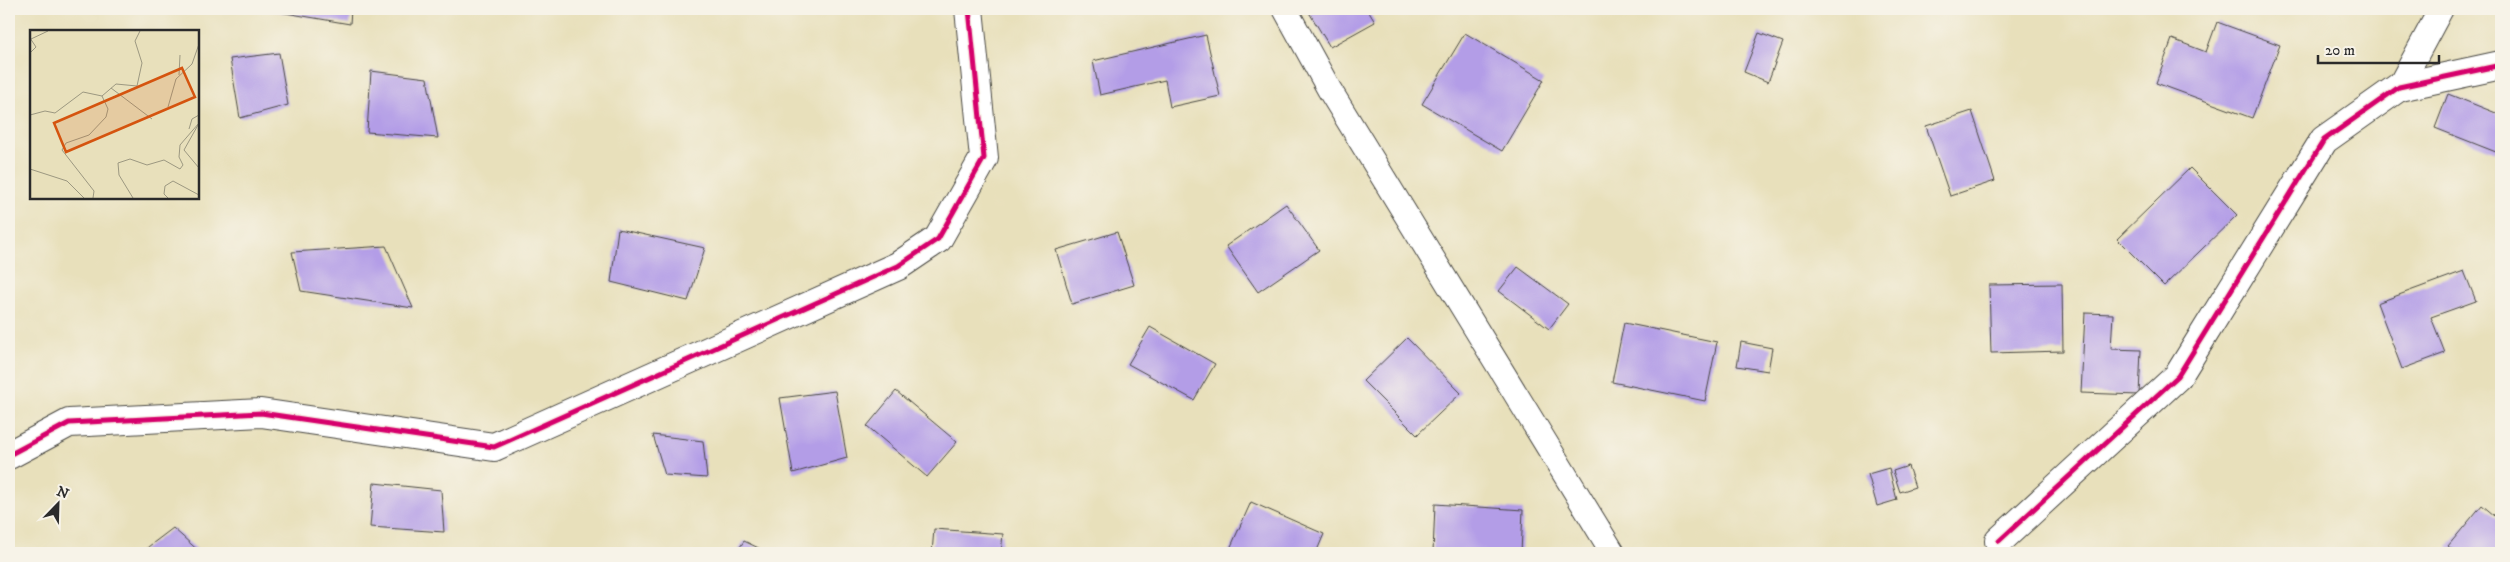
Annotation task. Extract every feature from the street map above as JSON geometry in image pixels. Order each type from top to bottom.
[{"type":"street","points":[[9,455],[70,423],[261,413],[494,447],[898,266],[938,239],[984,158],[969,9]]},
{"type":"street","points":[[1999,541],[2178,376],[2324,140],[2399,87],[2501,65]]},
{"type":"lane","points":[[1285,9],[1334,97],[1613,553]]},
{"type":"lane","points":[[2399,87],[2440,9]]},
{"type":"building","points":[[351,9],[350,24],[268,10]]},
{"type":"building","points":[[1307,9],[1367,9],[1375,22],[1330,47]]},
{"type":"building","points":[[2217,22],[2280,45],[2252,118],[2156,83],[2172,39],[2206,52]]},
{"type":"building","points":[[1465,33],[1544,80],[1502,151],[1422,104]]},
{"type":"building","points":[[1759,33],[1783,42],[1768,82],[1744,72]]},
{"type":"building","points":[[1206,35],[1220,96],[1170,107],[1165,80],[1100,95],[1093,61]]},
{"type":"building","points":[[279,53],[288,105],[240,118],[230,59]]},
{"type":"building","points":[[371,71],[427,78],[438,138],[367,132]]},
{"type":"building","points":[[2448,94],[2501,115],[2501,154],[2435,128]]},
{"type":"building","points":[[1972,111],[1995,181],[1950,196],[1926,126]]},
{"type":"building","points":[[2190,168],[2237,215],[2164,286],[2117,239]]},
{"type":"building","points":[[1286,204],[1319,250],[1258,292],[1226,246]]},
{"type":"building","points":[[618,229],[705,248],[688,301],[611,282]]},
{"type":"building","points":[[1117,232],[1134,285],[1072,304],[1056,250]]},
{"type":"building","points":[[386,246],[413,308],[301,291],[292,252]]},
{"type":"building","points":[[1518,267],[1568,304],[1549,329],[1499,291]]},
{"type":"building","points":[[2464,271],[2476,301],[2431,317],[2445,353],[2402,369],[2377,303]]},
{"type":"building","points":[[2062,284],[2063,351],[1991,353],[1989,285]]},
{"type":"building","points":[[2085,313],[2113,314],[2111,349],[2141,350],[2139,395],[2081,393]]},
{"type":"building","points":[[1624,323],[1717,342],[1705,401],[1612,382]]},
{"type":"building","points":[[1150,327],[1215,364],[1194,400],[1128,364]]},
{"type":"building","points":[[1407,338],[1461,393],[1417,435],[1363,381]]},
{"type":"building","points":[[1741,342],[1772,348],[1768,371],[1737,366]]},
{"type":"building","points":[[835,391],[847,458],[793,473],[780,398]]},
{"type":"building","points":[[896,391],[957,442],[927,477],[867,426]]},
{"type":"building","points":[[653,435],[703,441],[707,478],[665,475]]},
{"type":"building","points":[[1908,466],[1915,487],[1900,492],[1893,471]]},
{"type":"building","points":[[1889,468],[1897,500],[1877,506],[1868,474]]},
{"type":"building","points":[[374,483],[441,490],[444,532],[370,527]]},
{"type":"building","points":[[1251,502],[1324,534],[1316,553],[1228,553]]},
{"type":"building","points":[[1435,504],[1523,510],[1521,553],[1433,553]]},
{"type":"building","points":[[2482,505],[2501,521],[2501,553],[2456,553],[2448,546]]},
{"type":"building","points":[[173,528],[201,553],[140,553]]},
{"type":"building","points":[[934,529],[1003,534],[1001,553],[932,553]]},
{"type":"building","points":[[744,541],[769,553],[736,553]]},
{"type":"cycle path","points":[[9,455],[69,423],[261,413],[494,447],[898,266],[938,239],[984,158],[969,9]]},
{"type":"cycle path","points":[[1999,541],[2178,376],[2324,140],[2399,87],[2501,65]]}]
